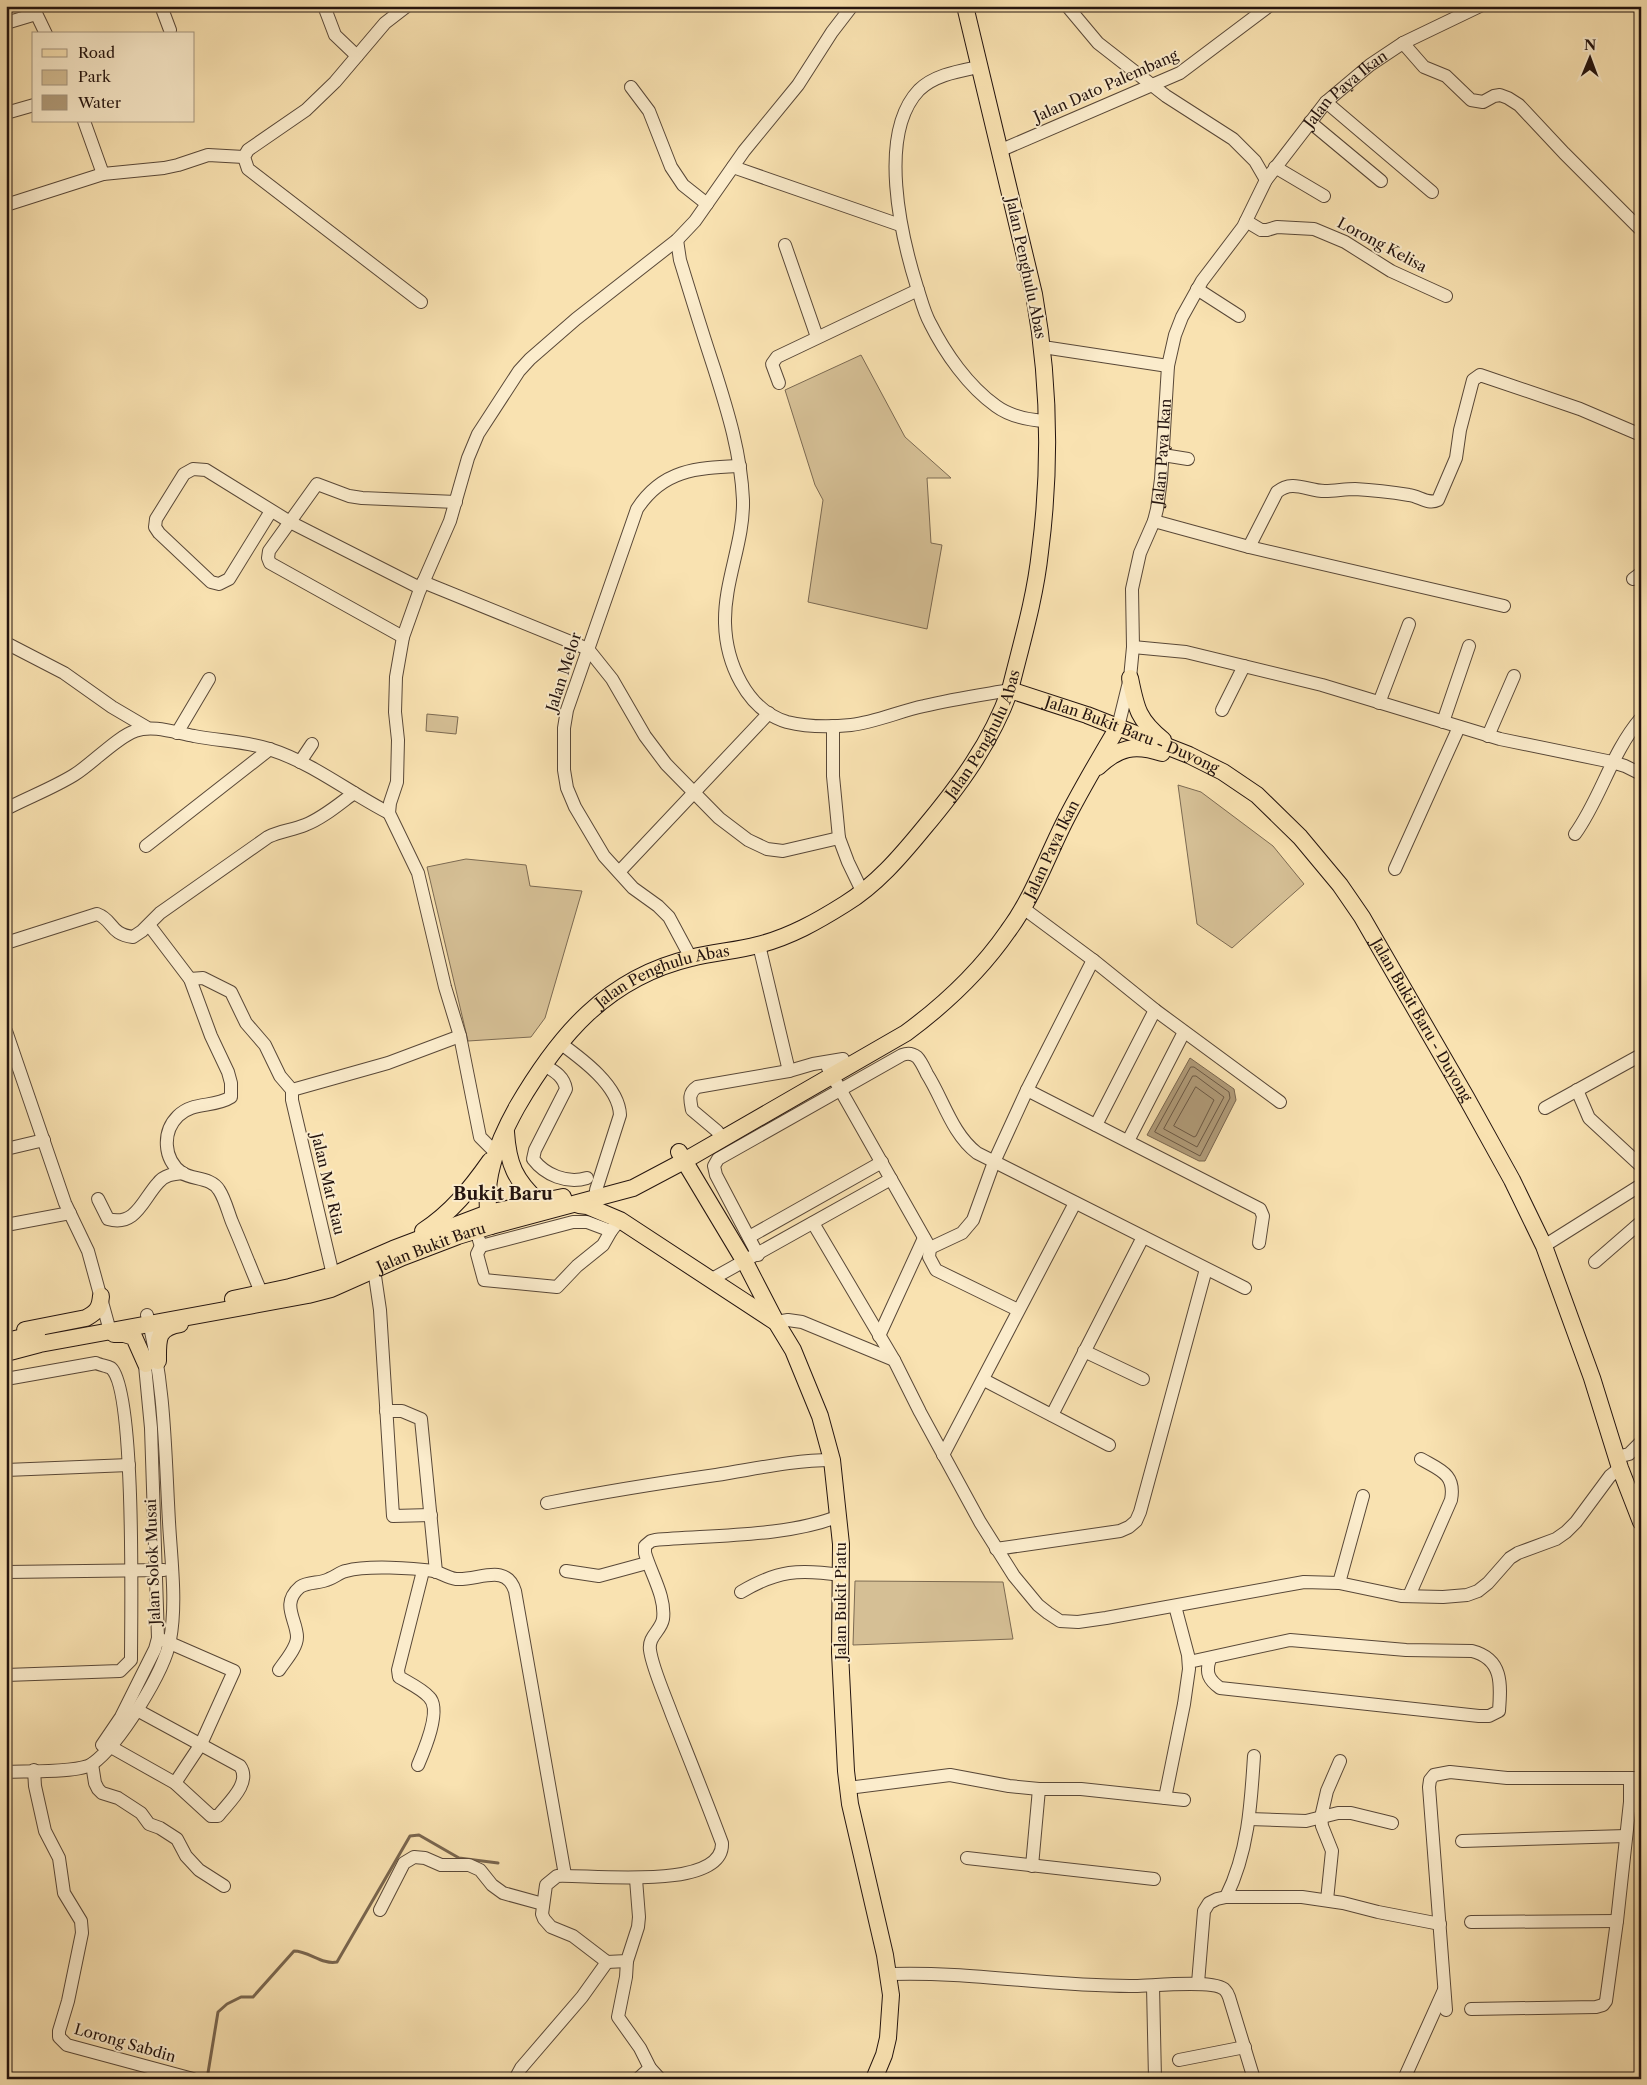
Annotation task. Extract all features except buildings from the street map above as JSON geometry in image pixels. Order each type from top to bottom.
[{"type":"main road","name":"Jalan Penghulu Abas","points":[[484,1229],[488,1184],[496,1153],[506,1130],[544,1065],[584,1015],[611,992],[637,977],[690,958],[759,945],[801,930],[848,903],[892,866],[954,792],[986,745],[1010,690],[1040,554],[1047,481],[1043,347],[1034,294],[978,67],[965,6]]},
{"type":"main road","points":[[1130,678],[1136,707],[1142,720],[1154,733],[1175,749]]},
{"type":"main road","name":"Jalan Bukit Baru - Duyong","points":[[1010,690],[1087,715],[1175,749],[1223,772],[1257,795],[1300,836],[1340,884],[1362,917],[1490,1139],[1544,1246],[1592,1378],[1641,1522]]},
{"type":"main road","name":"Jalan Paya Ikan","points":[[830,1071],[906,1033],[930,1015],[1002,939],[1023,908],[1065,821],[1118,728]]},
{"type":"main road","points":[[1089,776],[1114,754],[1124,749],[1134,748],[1147,748],[1223,772]]},
{"type":"main road","name":"Jalan Paya Ikan","points":[[830,1071],[843,1059],[900,1027],[965,980]]},
{"type":"main road","name":"Jalan Bukit Baru","points":[[142,1320],[180,1320],[330,1289],[370,1265],[393,1248],[484,1229],[633,1188],[682,1157],[830,1071]]},
{"type":"main road","points":[[506,1130],[508,1155],[511,1164],[522,1185],[539,1202]]},
{"type":"main road","points":[[393,1248],[434,1224],[454,1207],[474,1185],[496,1153]]},
{"type":"main road","name":"Jalan Bukit Baru","points":[[6,1340],[142,1320],[290,1287],[402,1256],[484,1229],[539,1202],[591,1184],[637,1175],[682,1157]]},
{"type":"main road","name":"Jalan Bukit Piatu","points":[[682,1157],[751,1258],[776,1322],[805,1375],[820,1416],[832,1460],[839,1516],[841,1575],[840,1653],[848,1788],[860,1854],[889,1974],[891,2005],[888,2038],[884,2055],[874,2079]]},
{"type":"main road","points":[[575,1205],[586,1206],[712,1279],[776,1322]]},
{"type":"main road","points":[[6,1336],[33,1328],[86,1318],[100,1306],[101,1296]]},
{"type":"main road","points":[[152,1363],[159,1336],[167,1327],[231,1314],[277,1301]]},
{"type":"main road","name":"Jalan Bukit Baru","points":[[6,1353],[109,1326]]},
{"type":"main road","points":[[6,1353],[124,1334],[134,1337],[152,1363]]},
{"type":"street","points":[[161,6],[170,30]]},
{"type":"street","points":[[324,6],[335,35],[357,56]]},
{"type":"street","points":[[407,6],[385,24],[334,82],[306,110],[248,150],[244,157],[248,169],[421,302]]},
{"type":"street","points":[[496,1153],[480,1137],[460,1036],[445,988],[418,872],[389,813],[390,803],[397,782],[398,740],[394,712],[396,677],[403,637],[422,585],[450,520],[468,458],[478,434],[519,371],[576,319],[677,240],[695,221],[763,126],[798,85],[832,32],[852,6]]},
{"type":"street","points":[[1067,6],[1098,44],[1152,86],[1233,139],[1254,161],[1266,180]]},
{"type":"street","name":"Jalan Dato Palembang","points":[[999,152],[1180,73],[1269,6]]},
{"type":"street","name":"Jalan Paya Ikan","points":[[1118,728],[1130,678],[1133,647],[1132,590],[1134,572],[1154,521],[1162,479],[1168,366],[1178,326],[1197,289],[1246,221],[1266,180],[1326,102],[1370,65],[1403,43],[1480,6]]},
{"type":"street","points":[[6,23],[35,10],[45,32]]},
{"type":"street","points":[[1403,43],[1424,66],[1446,76],[1471,100],[1483,102],[1494,96],[1500,96],[1508,98],[1519,105],[1641,230]]},
{"type":"street","points":[[978,67],[949,74],[935,80],[920,89],[910,102],[903,117],[898,145],[897,192],[900,225],[929,322],[944,347],[977,389],[996,406],[1012,415],[1028,420],[1046,421]]},
{"type":"street","points":[[631,87],[649,112],[671,167],[683,185],[707,204]]},
{"type":"street","points":[[1326,102],[1432,192]]},
{"type":"street","points":[[6,113],[32,106]]},
{"type":"street","points":[[84,122],[102,174]]},
{"type":"street","points":[[1310,122],[1381,181]]},
{"type":"street","points":[[6,205],[102,174],[171,166],[208,155],[244,157]]},
{"type":"street","points":[[733,167],[900,225]]},
{"type":"street","points":[[1275,167],[1324,196]]},
{"type":"street","name":"Lorong Kelisa","points":[[1246,221],[1261,230],[1286,226],[1314,229],[1345,242],[1391,270],[1446,296]]},
{"type":"street","points":[[677,240],[680,260],[734,434],[740,466],[742,526],[725,605],[726,641],[730,658],[743,685],[769,713],[786,721],[833,726],[854,725],[924,706],[1010,690]]},
{"type":"street","points":[[786,245],[817,337]]},
{"type":"street","points":[[1197,289],[1239,316]]},
{"type":"street","points":[[779,383],[772,364],[776,357],[918,290]]},
{"type":"street","points":[[1043,347],[1168,366]]},
{"type":"street","points":[[1249,547],[1277,492],[1291,484],[1323,491],[1354,489],[1383,491],[1413,496],[1431,502],[1438,500],[1456,458],[1460,430],[1473,380],[1480,375],[1580,409],[1641,435]]},
{"type":"street","points":[[1163,455],[1188,459]]},
{"type":"street","name":"Jalan Melor","points":[[690,958],[669,917],[658,906],[633,888],[604,856],[575,807],[567,788],[564,770],[564,728],[567,710],[637,509],[646,495],[658,484],[678,473],[700,468],[740,466]]},
{"type":"street","points":[[271,511],[229,579],[219,584],[210,582],[155,527],[156,519],[184,474],[193,469],[206,470],[290,522],[422,585],[588,649],[612,679],[645,736],[666,764],[719,818],[748,840],[767,849],[783,851],[799,849],[840,838]]},
{"type":"street","points":[[403,637],[270,563],[268,558],[269,551],[317,484],[349,496],[362,498],[456,502]]},
{"type":"street","points":[[1154,521],[1249,547],[1504,606]]},
{"type":"street","points":[[1379,703],[1409,624]]},
{"type":"street","points":[[6,643],[64,673],[112,707],[146,727],[251,744],[270,749],[300,762],[389,813]]},
{"type":"street","points":[[1443,722],[1469,646]]},
{"type":"street","points":[[1133,647],[1186,652],[1322,685],[1488,736],[1612,762],[1641,774]]},
{"type":"street","points":[[1222,710],[1244,666]]},
{"type":"street","points":[[1488,736],[1514,676]]},
{"type":"street","points":[[177,733],[209,679]]},
{"type":"street","points":[[618,872],[769,713]]},
{"type":"street","points":[[1575,834],[1587,817],[1612,762],[1631,729],[1641,718]]},
{"type":"street","points":[[833,726],[833,776],[840,838],[848,862],[862,891]]},
{"type":"street","points":[[6,809],[74,775],[132,732],[146,727]]},
{"type":"street","points":[[1395,869],[1459,727]]},
{"type":"street","points":[[300,762],[312,744]]},
{"type":"street","points":[[146,846],[270,749]]},
{"type":"street","points":[[6,943],[97,914],[104,917],[116,932],[133,936],[149,925],[160,912],[268,837],[279,832],[304,826],[319,818],[354,793]]},
{"type":"street","points":[[1023,908],[1093,960],[1184,1032],[1280,1102]]},
{"type":"street","points":[[149,925],[190,979],[211,1036],[228,1072],[232,1090],[231,1097],[226,1100],[189,1108],[177,1117],[166,1138],[167,1150],[173,1162],[183,1173]]},
{"type":"street","points":[[759,945],[789,1071]]},
{"type":"street","points":[[879,1336],[927,1243],[962,1233],[968,1228],[994,1162],[1027,1090],[1093,960]]},
{"type":"street","points":[[190,979],[204,978],[230,992],[246,1023],[265,1045],[292,1095],[388,1063],[460,1036]]},
{"type":"street","points":[[1096,1125],[1155,1010]]},
{"type":"street","points":[[6,1031],[12,1068],[44,1140],[70,1213],[88,1251],[109,1326]]},
{"type":"street","points":[[1128,1141],[1184,1032]]},
{"type":"street","points":[[544,1065],[556,1072],[565,1083],[566,1089],[535,1150],[533,1159],[540,1169],[568,1181],[591,1184],[620,1115],[620,1107],[598,1074],[586,1062],[560,1043]]},
{"type":"street","points":[[751,1258],[749,1237],[716,1175],[714,1166],[718,1159],[908,1054],[918,1058],[968,1146],[994,1162],[1245,1288]]},
{"type":"street","points":[[1545,1108],[1641,1055]]},
{"type":"street","points":[[720,1135],[692,1110],[690,1096],[692,1090],[704,1084],[789,1071],[813,1064],[843,1059]]},
{"type":"street","points":[[830,1071],[927,1243],[929,1257],[936,1270],[1018,1310]]},
{"type":"street","points":[[1027,1090],[1260,1209],[1263,1216],[1258,1243]]},
{"type":"street","points":[[1577,1090],[1589,1118],[1641,1166]]},
{"type":"street","name":"Jalan Mat Riau","points":[[292,1095],[332,1275]]},
{"type":"street","points":[[6,1149],[44,1140]]},
{"type":"street","points":[[749,1237],[882,1162]]},
{"type":"street","points":[[98,1199],[108,1219],[115,1221],[126,1220],[138,1210],[158,1182],[169,1175],[183,1173],[201,1178],[219,1189],[261,1292]]},
{"type":"street","points":[[712,1279],[891,1179]]},
{"type":"street","points":[[1544,1246],[1641,1185]]},
{"type":"street","points":[[943,1455],[1076,1203]]},
{"type":"street","points":[[6,1225],[70,1213]]},
{"type":"street","points":[[573,1222],[616,1225],[602,1245],[577,1266],[557,1288],[484,1280],[477,1254],[484,1229],[573,1222]]},
{"type":"street","points":[[1595,1262],[1641,1222]]},
{"type":"street","points":[[813,1223],[894,1360],[943,1455],[996,1549],[1014,1576],[1033,1599],[1048,1614],[1060,1621],[1078,1622],[1304,1582],[1339,1583],[1385,1593],[1410,1596],[1467,1595],[1478,1591],[1518,1552],[1556,1539],[1566,1532],[1576,1522],[1619,1462],[1641,1442]]},
{"type":"street","points":[[1052,1415],[1143,1237]]},
{"type":"street","points":[[370,1265],[380,1310],[393,1516],[431,1515]]},
{"type":"street","points":[[996,1549],[1120,1531],[1130,1527],[1136,1521],[1151,1473],[1206,1269]]},
{"type":"street","name":"Jalan Solok Musai","points":[[86,1766],[111,1746],[137,1710],[155,1677],[164,1640],[171,1570],[167,1454],[152,1363],[142,1320]]},
{"type":"street","points":[[776,1322],[788,1320],[802,1322],[894,1360]]},
{"type":"street","points":[[1084,1351],[1143,1379]]},
{"type":"street","points":[[6,1379],[96,1363],[110,1368],[115,1376],[126,1418],[131,1571],[131,1660],[120,1671],[6,1675]]},
{"type":"street","name":"Jalan Solok Musai","points":[[152,1363],[152,1437],[157,1570],[164,1640]]},
{"type":"street","points":[[984,1380],[1109,1445]]},
{"type":"street","points":[[386,1411],[402,1411],[421,1419],[436,1572]]},
{"type":"street","points":[[1410,1596],[1448,1507],[1452,1491],[1452,1484],[1448,1476],[1421,1459]]},
{"type":"street","points":[[547,1503],[620,1489],[746,1469],[811,1460],[832,1460]]},
{"type":"street","points":[[6,1470],[129,1465]]},
{"type":"street","points":[[1339,1583],[1363,1496]]},
{"type":"street","points":[[627,1961],[607,1962],[572,1936],[551,1926],[544,1920],[543,1904],[546,1885],[557,1876],[565,1875],[636,1879],[670,1876],[702,1867],[719,1857],[723,1850],[720,1836],[663,1691],[650,1650],[650,1640],[663,1620],[663,1610],[662,1599],[644,1549],[650,1541],[801,1527],[839,1516]]},
{"type":"street","points":[[566,1571],[599,1576],[648,1563]]},
{"type":"street","points":[[279,1670],[296,1643],[296,1632],[290,1609],[292,1600],[301,1587],[309,1583],[329,1580],[338,1574],[352,1570],[391,1569],[436,1572],[453,1579],[501,1575],[507,1577],[512,1582],[527,1650],[565,1875]]},
{"type":"street","points":[[6,1572],[171,1570]]},
{"type":"street","points":[[418,1765],[429,1737],[433,1703],[429,1696],[399,1677],[398,1670],[423,1571]]},
{"type":"street","points":[[741,1592],[773,1575],[793,1571],[815,1571],[841,1575]]},
{"type":"street","points":[[1165,1798],[1189,1662],[1175,1606]]},
{"type":"street","points":[[164,1640],[234,1671],[201,1744],[175,1783]]},
{"type":"street","name":"Jalan Solok Musai","points":[[86,1766],[122,1717],[155,1649],[164,1640]]},
{"type":"street","points":[[1188,1676],[1220,1688],[1479,1716],[1494,1715],[1499,1711],[1499,1675],[1497,1668],[1489,1658],[1472,1651],[1406,1650],[1290,1640],[1218,1655],[1210,1659],[1189,1662]]},
{"type":"street","points":[[1210,1659],[1208,1674],[1211,1681],[1220,1688]]},
{"type":"street","points":[[111,1746],[175,1783],[209,1815],[218,1816],[243,1783],[244,1776],[240,1766],[137,1710]]},
{"type":"street","points":[[1226,1897],[1240,1865],[1249,1819],[1254,1756]]},
{"type":"street","points":[[1327,1900],[1332,1851],[1322,1826],[1321,1817],[1323,1804],[1340,1761]]},
{"type":"street","points":[[6,1772],[86,1766],[102,1793],[118,1798],[141,1813],[149,1824],[160,1828],[177,1839],[186,1856],[199,1870],[224,1886]]},
{"type":"street","name":"Lorong Sabdin","points":[[34,1770],[35,1786],[45,1830],[59,1858],[64,1893],[81,1922],[82,1933],[68,2002],[59,2031],[60,2037],[67,2045],[193,2079]]},
{"type":"street","points":[[1446,2010],[1446,1988],[1429,1787],[1430,1780],[1434,1775],[1440,1772],[1450,1772],[1507,1778],[1635,1778],[1626,1836],[1618,1922],[1606,2001],[1603,2005],[1592,2007],[1472,2009]]},
{"type":"street","points":[[848,1788],[950,1775],[1009,1786],[1039,1789],[1081,1789],[1184,1800]]},
{"type":"street","points":[[1032,1866],[1039,1789]]},
{"type":"street","points":[[1249,1819],[1289,1821],[1351,1813],[1392,1823]]},
{"type":"street","points":[[1462,1841],[1626,1836]]},
{"type":"street","points":[[380,1910],[404,1863],[414,1857],[425,1858],[441,1864],[468,1865],[480,1870],[492,1885],[503,1893],[543,1904]]},
{"type":"street","points":[[967,1858],[1154,1879]]},
{"type":"street","points":[[636,1879],[638,1927],[627,1961],[626,1977],[618,2017],[640,2048],[650,2068],[660,2079]]},
{"type":"street","points":[[1198,1983],[1204,1911],[1209,1904],[1217,1899],[1226,1897],[1327,1900],[1440,1924]]},
{"type":"street","points":[[1471,1922],[1618,1922]]},
{"type":"street","points":[[515,2079],[526,2062],[582,1997],[607,1962]]},
{"type":"street","points":[[889,1974],[938,1973],[1086,1985],[1153,1986],[1210,1984],[1225,1989],[1254,2079]]},
{"type":"street","points":[[1153,1986],[1155,2079]]},
{"type":"street","points":[[1404,2079],[1446,1988]]},
{"type":"street","points":[[1179,2060],[1245,2047]]},
{"type":"street","points":[[638,2079],[650,2068]]},
{"type":"green space","points":[[861,355],[905,437],[951,478],[927,478],[931,543],[942,545],[927,629],[808,602],[823,500],[815,485],[785,390]]},
{"type":"green space","points":[[427,714],[458,717],[456,734],[426,731]]},
{"type":"green space","points":[[1178,785],[1201,792],[1273,846],[1304,884],[1232,948],[1197,924]]},
{"type":"green space","points":[[466,859],[526,865],[530,886],[582,891],[545,1018],[531,1037],[468,1041],[427,867]]},
{"type":"green space","points":[[855,1581],[1003,1582],[1013,1639],[853,1645]]},
{"type":"water","points":[[1190,1058],[1234,1089],[1236,1100],[1205,1161],[1199,1161],[1147,1135]]},
{"type":"waterway","points":[[207,2079],[218,2012],[227,2004],[241,1997],[253,1997],[294,1951],[305,1953],[326,1962],[337,1962],[410,1836],[419,1835],[459,1858],[498,1863]]},
{"type":"district","name":"Bukit Baru","points":[[503,1194]]}]
